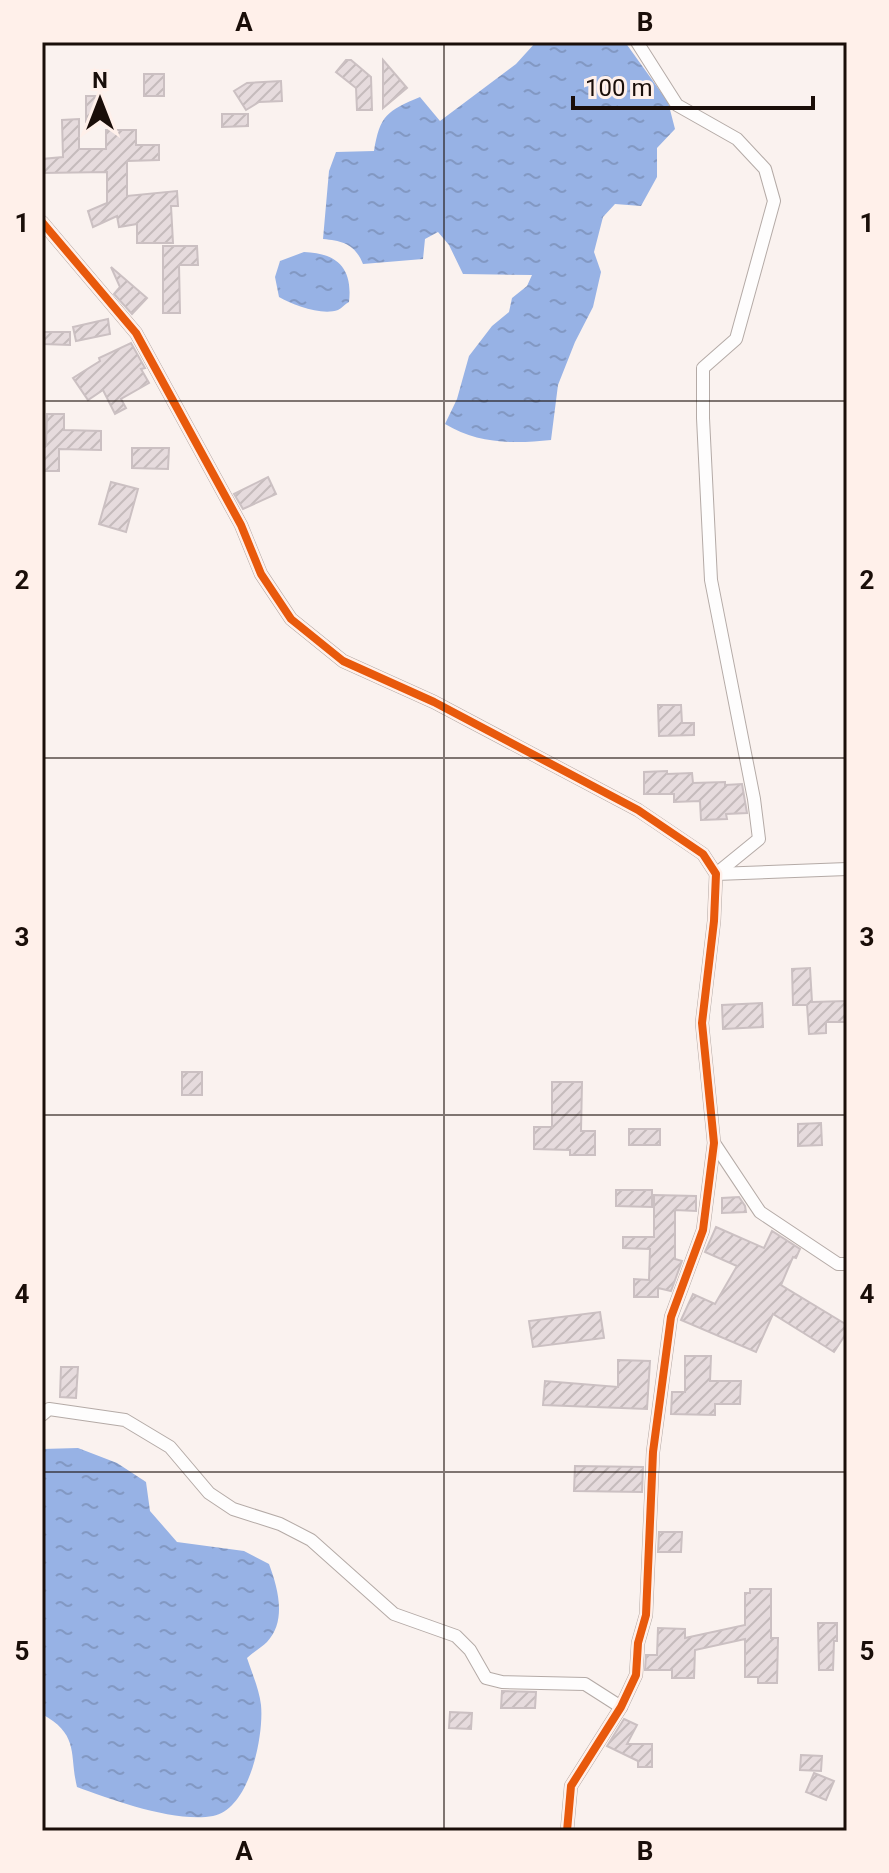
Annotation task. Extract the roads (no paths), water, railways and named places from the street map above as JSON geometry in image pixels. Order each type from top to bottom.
[{"type":"street","points":[[637,42],[677,105],[737,139],[765,169],[774,201],[736,339],[703,368],[711,580],[759,839],[716,874]]},
{"type":"street","points":[[42,222],[136,333],[241,525],[261,574],[291,619],[343,661],[434,702],[638,810],[703,854],[716,874],[714,921],[702,1023],[714,1143],[703,1230],[671,1317],[653,1452],[646,1615],[638,1643],[636,1675],[621,1707],[571,1786],[567,1831]]},
{"type":"street","points":[[716,874],[847,869]]},
{"type":"street","points":[[714,1143],[760,1212],[838,1264],[847,1264]]},
{"type":"street","points":[[42,1415],[49,1409],[125,1420],[170,1447],[209,1493],[233,1509],[280,1524],[311,1540],[394,1614],[456,1636],[470,1650],[486,1678],[502,1682],[585,1684],[621,1707]]},
{"type":"water","points":[[536,42],[625,42],[668,102],[675,129],[657,148],[657,177],[641,206],[615,204],[603,217],[594,252],[601,272],[593,307],[558,385],[551,440],[496,441],[470,436],[445,424],[457,399],[469,356],[492,326],[509,312],[512,298],[527,286],[532,275],[463,274],[449,245],[438,232],[425,239],[423,259],[363,264],[348,245],[323,239],[329,171],[336,152],[374,151],[382,122],[400,106],[420,97],[440,121],[516,64]]},
{"type":"water","points":[[304,252],[325,255],[340,264],[348,280],[349,302],[338,310],[324,312],[279,297],[275,277],[280,261]]},
{"type":"water","points":[[78,1448],[117,1463],[146,1482],[150,1511],[177,1542],[244,1551],[269,1564],[278,1594],[277,1624],[267,1642],[247,1658],[261,1705],[257,1751],[237,1800],[213,1816],[163,1813],[77,1787],[68,1738],[42,1714],[42,1449]]}]
